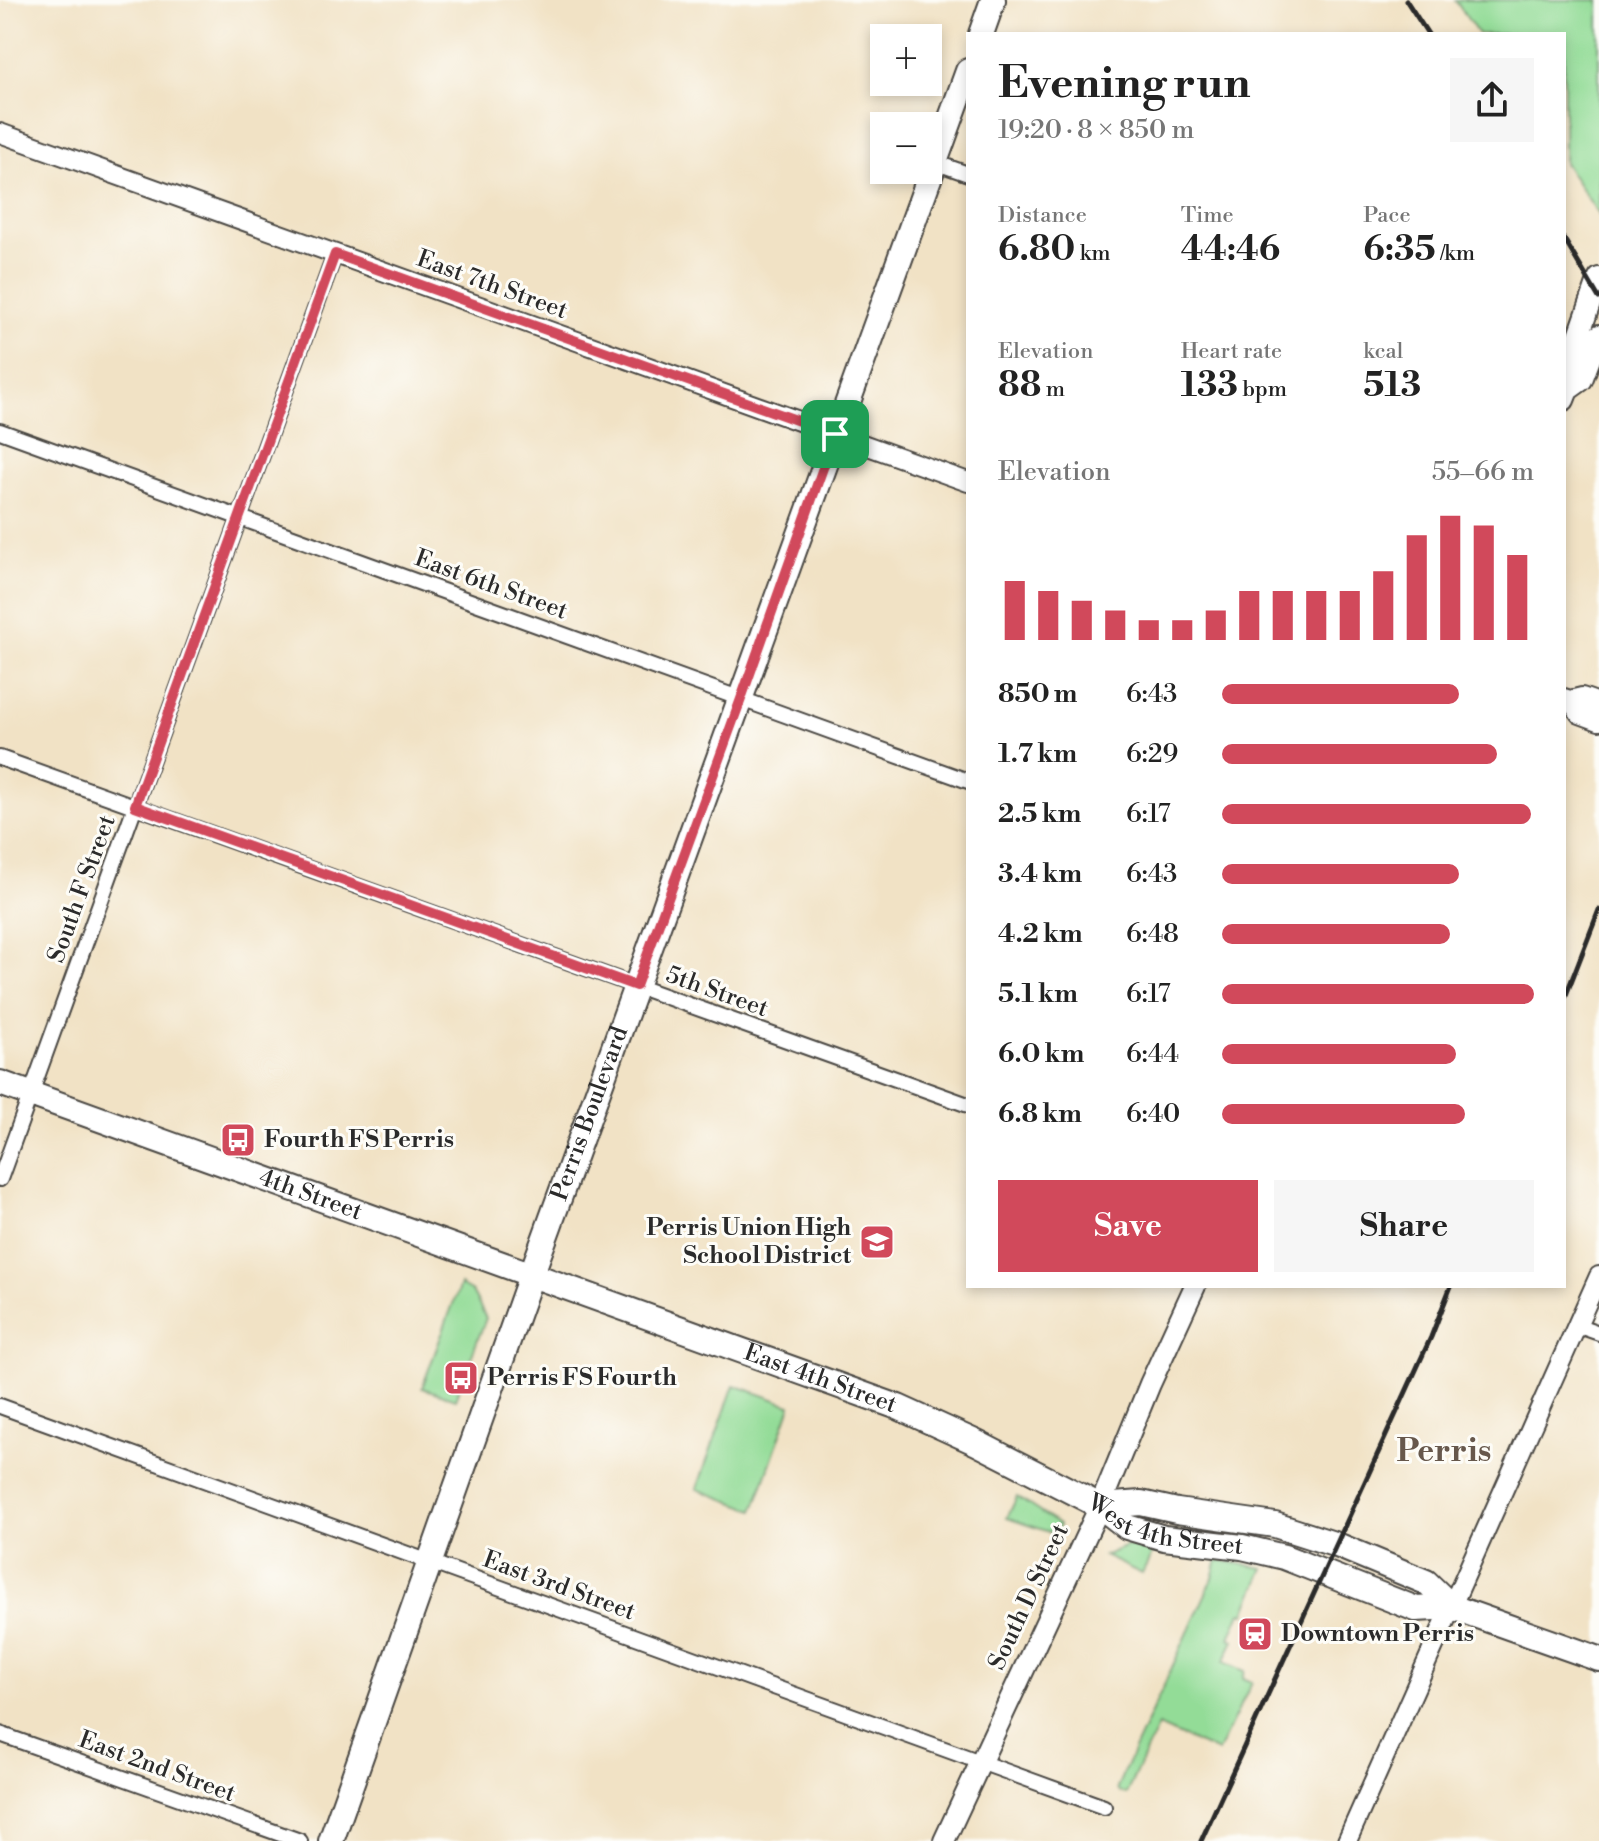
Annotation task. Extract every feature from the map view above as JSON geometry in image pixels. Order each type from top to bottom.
[{"type":"main road","points":[[982,32],[993,0]]},
{"type":"main road","name":"Perris Boulevard","points":[[942,141],[966,76]]},
{"type":"main road","name":"Perris Boulevard","points":[[331,1841],[532,1273],[926,184]]},
{"type":"main road","points":[[1566,372],[1599,278]]},
{"type":"main road","points":[[1566,392],[1582,380],[1599,335]]},
{"type":"main road","name":"4th Street","points":[[0,1083],[532,1273]]},
{"type":"main road","name":"East 4th Street","points":[[532,1273],[898,1407],[977,1443],[1100,1506]]},
{"type":"main road","name":"South D Street","points":[[944,1841],[1100,1506],[1150,1384],[1194,1288]]},
{"type":"main road","name":"West 4th Street","points":[[1100,1506],[1127,1527],[1164,1538],[1242,1547],[1284,1557],[1416,1609],[1452,1607],[1599,1659]]},
{"type":"street","name":"East 7th Street","points":[[0,133],[966,481]]},
{"type":"street","points":[[942,165],[966,173]]},
{"type":"street","name":"South F Street","points":[[0,1179],[335,254]]},
{"type":"street","name":"East 6th Street","points":[[0,431],[966,780]]},
{"type":"street","points":[[1567,699],[1582,697],[1599,703]]},
{"type":"street","points":[[1567,699],[1580,714],[1599,721]]},
{"type":"street","name":"5th Street","points":[[0,758],[966,1104]]},
{"type":"street","points":[[1347,1841],[1599,1276]]},
{"type":"street","points":[[1576,1325],[1599,1333]]},
{"type":"street","name":"East 3rd Street","points":[[0,1406],[1104,1807]]},
{"type":"street","name":"East 2nd Street","points":[[0,1734],[300,1841]]},
{"type":"green space","points":[[1455,0],[1599,0],[1599,215],[1566,166],[1566,32],[1477,32]]},
{"type":"green space","points":[[460,1285],[472,1292],[486,1318],[455,1399],[422,1388]]},
{"type":"green space","points":[[734,1385],[791,1405],[754,1510],[697,1489]]},
{"type":"green space","points":[[1017,1497],[1059,1525],[1057,1535],[1007,1518]]},
{"type":"green space","points":[[1126,1546],[1154,1550],[1142,1574],[1104,1556]]},
{"type":"green space","points":[[1218,1560],[1264,1568],[1245,1613],[1241,1612],[1224,1662],[1245,1671],[1243,1678],[1252,1682],[1218,1752],[1158,1726],[1126,1794],[1118,1791],[1117,1787],[1213,1578]]},
{"type":"railway","points":[[1406,0],[1427,32]]},
{"type":"railway","points":[[1566,242],[1599,298]]},
{"type":"railway","points":[[1566,995],[1599,910]]},
{"type":"railway","points":[[1201,1841],[1431,1337],[1450,1288]]},
{"type":"place","name":"Fourth FS Perris","points":[[238,1140]]},
{"type":"place","name":"Perris Union High School District","points":[[877,1242]]},
{"type":"place","name":"Perris FS Fourth","points":[[461,1378]]},
{"type":"place","name":"Downtown Perris","points":[[1255,1634]]},
{"type":"district","name":"Perris","points":[[1444,1451]]},
{"type":"route","points":[[335,254],[835,434],[636,986],[135,806],[335,254]]}]
